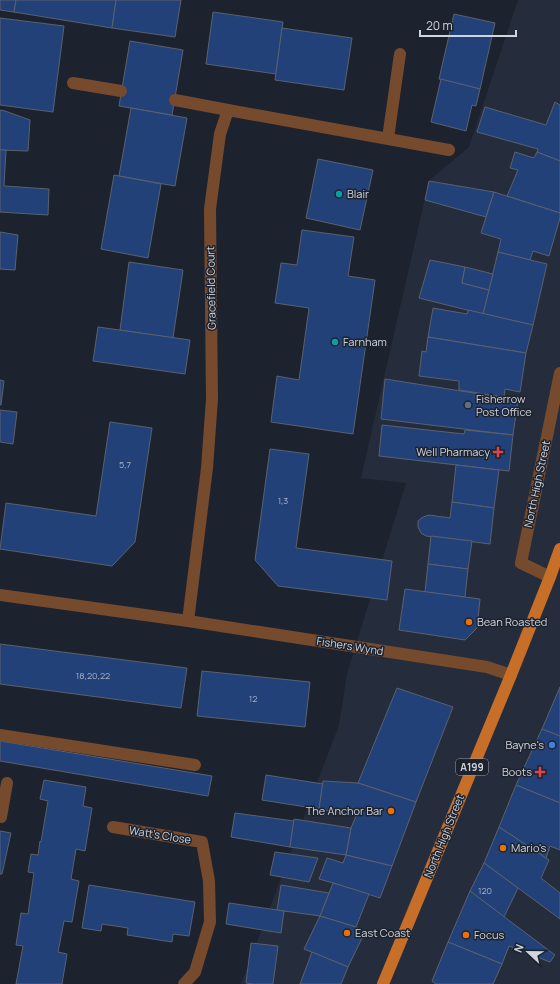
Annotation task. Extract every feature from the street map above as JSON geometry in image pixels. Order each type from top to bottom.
[{"type":"main road","name":"North High Street","points":[[383,984],[550,577],[560,549]]},
{"type":"street","points":[[388,138],[400,54]]},
{"type":"street","points":[[73,83],[121,91]]},
{"type":"street","points":[[175,100],[449,150]]},
{"type":"street","name":"Gracefield Court","points":[[188,621],[207,468],[212,400],[210,209],[220,134],[228,110]]},
{"type":"street","name":"North High Street","points":[[550,577],[521,563],[560,373]]},
{"type":"street","name":"Fishers Wynd","points":[[0,595],[188,621],[487,667],[510,675]]},
{"type":"street","points":[[0,735],[195,765]]},
{"type":"street","points":[[0,817],[7,783]]},
{"type":"street","name":"Watt's Close","points":[[113,827],[202,842],[210,881],[210,922],[195,972],[184,984]]},
{"type":"shaded area","points":[[518,0],[560,0],[560,984],[241,984],[339,725],[347,674],[406,483],[361,478],[429,181],[469,147]]},
{"type":"building","points":[[0,0],[16,0],[14,12],[0,10]]},
{"type":"building","points":[[16,0],[116,0],[112,28],[14,12]]},
{"type":"building","points":[[116,0],[181,0],[175,37],[112,28]]},
{"type":"building","points":[[213,12],[283,22],[276,74],[206,64]]},
{"type":"building","points":[[454,14],[495,23],[480,89],[439,79]]},
{"type":"building","points":[[0,18],[64,26],[53,112],[0,105]]},
{"type":"building","points":[[282,28],[352,38],[344,90],[275,80]]},
{"type":"building","points":[[130,41],[183,50],[172,115],[119,106]]},
{"type":"building","points":[[441,79],[480,89],[476,106],[472,105],[466,131],[431,122]]},
{"type":"building","points":[[555,102],[560,105],[560,161],[537,152],[538,149],[477,132],[485,107],[546,125]]},
{"type":"building","points":[[131,108],[187,118],[175,186],[119,176]]},
{"type":"building","points":[[0,110],[30,120],[28,151],[0,150]]},
{"type":"building","points":[[0,150],[6,150],[4,186],[49,189],[48,215],[0,212]]},
{"type":"building","points":[[515,152],[534,158],[537,152],[560,161],[560,213],[507,196],[518,170],[510,168]]},
{"type":"building","name":"Blair","points":[[318,159],[373,170],[360,230],[306,218]]},
{"type":"building","points":[[114,175],[161,184],[148,258],[101,249]]},
{"type":"building","points":[[429,181],[494,192],[486,217],[425,200]]},
{"type":"building","points":[[494,192],[560,213],[560,218],[549,256],[533,251],[530,260],[498,252],[501,239],[481,233]]},
{"type":"building","name":"Farnham","points":[[302,230],[354,237],[348,276],[375,280],[353,434],[271,422],[277,376],[299,380],[309,308],[275,303],[281,263],[297,265]]},
{"type":"building","points":[[0,232],[18,235],[15,270],[0,269]]},
{"type":"building","points":[[498,252],[547,264],[533,325],[483,314]]},
{"type":"building","points":[[430,260],[465,267],[462,283],[489,290],[483,314],[419,298]]},
{"type":"building","points":[[129,262],[183,270],[173,338],[120,330]]},
{"type":"building","points":[[465,267],[493,274],[489,290],[462,283]]},
{"type":"building","points":[[433,308],[467,314],[468,310],[533,325],[526,353],[428,337]]},
{"type":"building","points":[[98,327],[190,340],[185,374],[93,361]]},
{"type":"building","points":[[428,337],[526,353],[520,392],[505,389],[504,397],[459,390],[459,381],[419,376],[422,351],[426,352]]},
{"type":"building","points":[[385,379],[518,400],[513,435],[381,419]]},
{"type":"building","points":[[0,380],[4,381],[1,405],[0,405]]},
{"type":"building","points":[[0,410],[17,412],[13,444],[0,442]]},
{"type":"building","points":[[110,422],[152,428],[135,542],[112,566],[0,549],[6,503],[96,516]]},
{"type":"building","points":[[382,425],[464,434],[465,430],[513,435],[509,471],[379,456]]},
{"type":"building","points":[[270,449],[309,454],[296,548],[392,561],[387,600],[278,586],[255,560]]},
{"type":"building","points":[[456,465],[499,470],[494,508],[452,502]]},
{"type":"building","points":[[452,502],[494,508],[490,544],[426,536],[421,533],[418,527],[418,521],[429,515],[450,518]]},
{"type":"building","points":[[431,536],[472,541],[468,569],[428,564]]},
{"type":"building","points":[[428,564],[468,569],[465,597],[425,592]]},
{"type":"building","points":[[405,589],[480,599],[477,628],[465,640],[399,630]]},
{"type":"building","points":[[0,644],[187,668],[181,708],[0,684]]},
{"type":"building","points":[[202,671],[310,682],[305,727],[197,716]]},
{"type":"building","points":[[560,687],[560,736],[542,729]]},
{"type":"building","points":[[397,688],[453,707],[416,802],[358,783]]},
{"type":"building","points":[[542,729],[560,736],[560,803],[516,785]]},
{"type":"building","points":[[0,741],[212,776],[208,796],[0,761]]},
{"type":"building","points":[[266,775],[323,784],[319,809],[262,800]]},
{"type":"building","points":[[44,780],[86,787],[83,806],[92,808],[85,851],[76,849],[71,879],[79,881],[72,922],[64,921],[58,952],[67,954],[62,984],[16,984],[23,946],[16,945],[21,913],[28,914],[34,873],[28,872],[31,854],[38,855],[48,801],[40,799]]},
{"type":"building","points":[[323,781],[358,783],[416,802],[392,866],[346,855],[351,828],[356,816],[319,809]]},
{"type":"building","points":[[516,785],[560,803],[560,850],[550,846],[546,858],[499,827]]},
{"type":"building","points":[[235,813],[294,821],[290,847],[231,837]]},
{"type":"building","points":[[294,819],[351,828],[346,855],[290,847]]},
{"type":"building","points":[[499,827],[549,860],[541,878],[560,893],[560,919],[484,863]]},
{"type":"building","points":[[0,831],[11,833],[2,874],[0,874]]},
{"type":"building","points":[[275,852],[318,858],[309,882],[270,875]]},
{"type":"building","points":[[346,855],[392,866],[380,898],[319,879],[327,858],[343,863]]},
{"type":"building","points":[[484,863],[518,888],[504,917],[470,891]]},
{"type":"building","points":[[333,883],[369,894],[356,927],[320,916]]},
{"type":"building","points":[[89,885],[195,902],[189,936],[173,934],[172,942],[127,935],[128,928],[102,924],[101,931],[82,928]]},
{"type":"building","points":[[281,885],[329,893],[320,916],[277,910]]},
{"type":"building","points":[[470,891],[555,955],[550,962],[509,946],[502,964],[448,942]]},
{"type":"building","points":[[229,903],[284,911],[281,933],[226,924]]},
{"type":"building","points":[[320,916],[356,927],[365,932],[348,967],[304,949]]},
{"type":"building","points":[[448,942],[502,964],[493,984],[436,984],[432,981]]},
{"type":"building","points":[[251,943],[278,946],[273,984],[246,983]]},
{"type":"building","points":[[312,952],[348,967],[341,984],[300,984]]},
{"type":"place","name":"Blair","points":[[339,194]]},
{"type":"place","name":"Farnham","points":[[335,342]]},
{"type":"place","name":"Fisherrow Post Office","points":[[468,405]]},
{"type":"place","name":"Well Pharmacy","points":[[498,452]]},
{"type":"place","name":"Bean Roasted","points":[[469,622]]},
{"type":"place","name":"Bayne's","points":[[552,745]]},
{"type":"place","name":"Boots","points":[[540,772]]},
{"type":"place","name":"The Anchor Bar","points":[[391,811]]},
{"type":"place","name":"Mario's","points":[[503,848]]},
{"type":"place","name":"East Coast","points":[[347,933]]},
{"type":"place","name":"Focus","points":[[466,935]]}]
